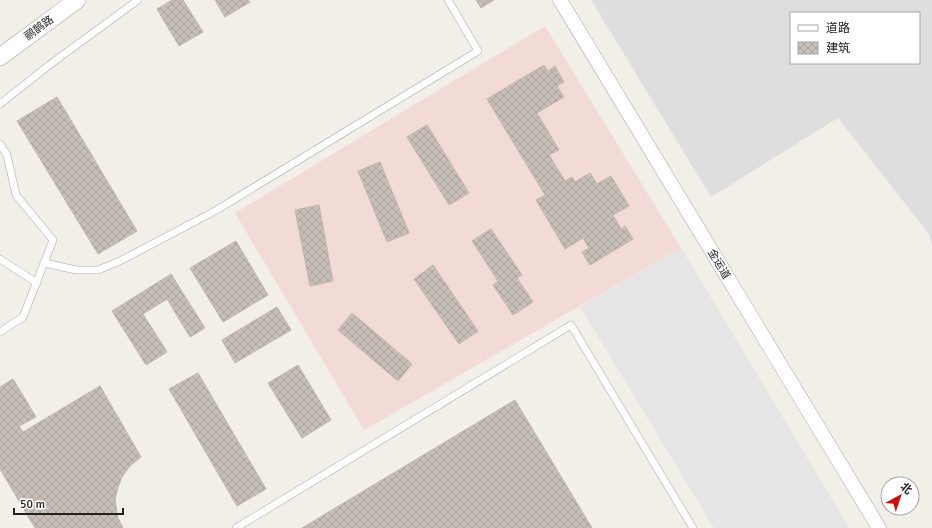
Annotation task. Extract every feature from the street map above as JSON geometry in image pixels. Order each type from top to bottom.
[{"type":"street","name":"鹂鹊路","points":[[0,57],[77,0]]},
{"type":"street","name":"金运道","points":[[560,0],[879,528]]},
{"type":"lane","points":[[0,104],[52,63],[138,0]]},
{"type":"lane","points":[[45,263],[76,270],[98,270],[120,260],[215,210],[478,51],[448,0]]},
{"type":"lane","points":[[0,144],[7,155],[16,194],[53,240],[23,317],[0,332]]},
{"type":"lane","points":[[0,259],[37,283]]},
{"type":"lane","points":[[236,528],[571,325],[693,528]]},
{"type":"shaded area","points":[[591,0],[932,0],[932,246],[929,234],[838,118],[711,197]]},
{"type":"shaded area","points":[[545,26],[681,248],[364,430],[235,213]]},
{"type":"shaded area","points":[[681,248],[849,528],[714,528],[580,307]]},
{"type":"building","points":[[172,0],[183,0],[203,32],[179,46],[157,9]]},
{"type":"building","points":[[215,0],[248,0],[250,2],[225,17]]},
{"type":"building","points":[[476,0],[494,0],[481,8]]},
{"type":"building","points":[[544,65],[548,71],[555,66],[564,82],[557,86],[564,97],[537,113],[559,150],[549,155],[565,181],[572,177],[575,182],[590,173],[597,184],[611,176],[629,206],[613,215],[621,229],[625,226],[633,239],[590,265],[582,252],[589,248],[583,238],[565,249],[536,200],[545,195],[487,99]]},
{"type":"building","points":[[57,97],[137,231],[98,254],[17,121]]},
{"type":"building","points":[[427,125],[469,193],[449,205],[407,137]]},
{"type":"building","points":[[380,162],[409,233],[387,242],[358,171]]},
{"type":"building","points":[[319,205],[333,281],[310,286],[295,210]]},
{"type":"building","points":[[491,229],[522,275],[517,278],[533,302],[513,315],[493,285],[498,281],[472,241]]},
{"type":"building","points":[[236,241],[268,295],[223,322],[190,268]]},
{"type":"building","points":[[433,265],[478,331],[459,344],[414,279]]},
{"type":"building","points":[[171,274],[205,328],[190,337],[167,299],[143,314],[167,352],[146,365],[112,311]]},
{"type":"building","points":[[277,307],[291,330],[235,363],[222,340]]},
{"type":"building","points":[[352,313],[412,364],[398,381],[338,330]]},
{"type":"building","points":[[298,365],[331,420],[302,438],[268,383]]},
{"type":"building","points":[[198,373],[266,489],[237,506],[169,389]]},
{"type":"building","points":[[13,379],[36,417],[19,426],[23,432],[100,386],[141,457],[130,466],[122,477],[118,487],[115,500],[118,518],[123,528],[35,528],[0,469],[0,387]]},
{"type":"building","points":[[515,400],[592,528],[302,528]]}]
